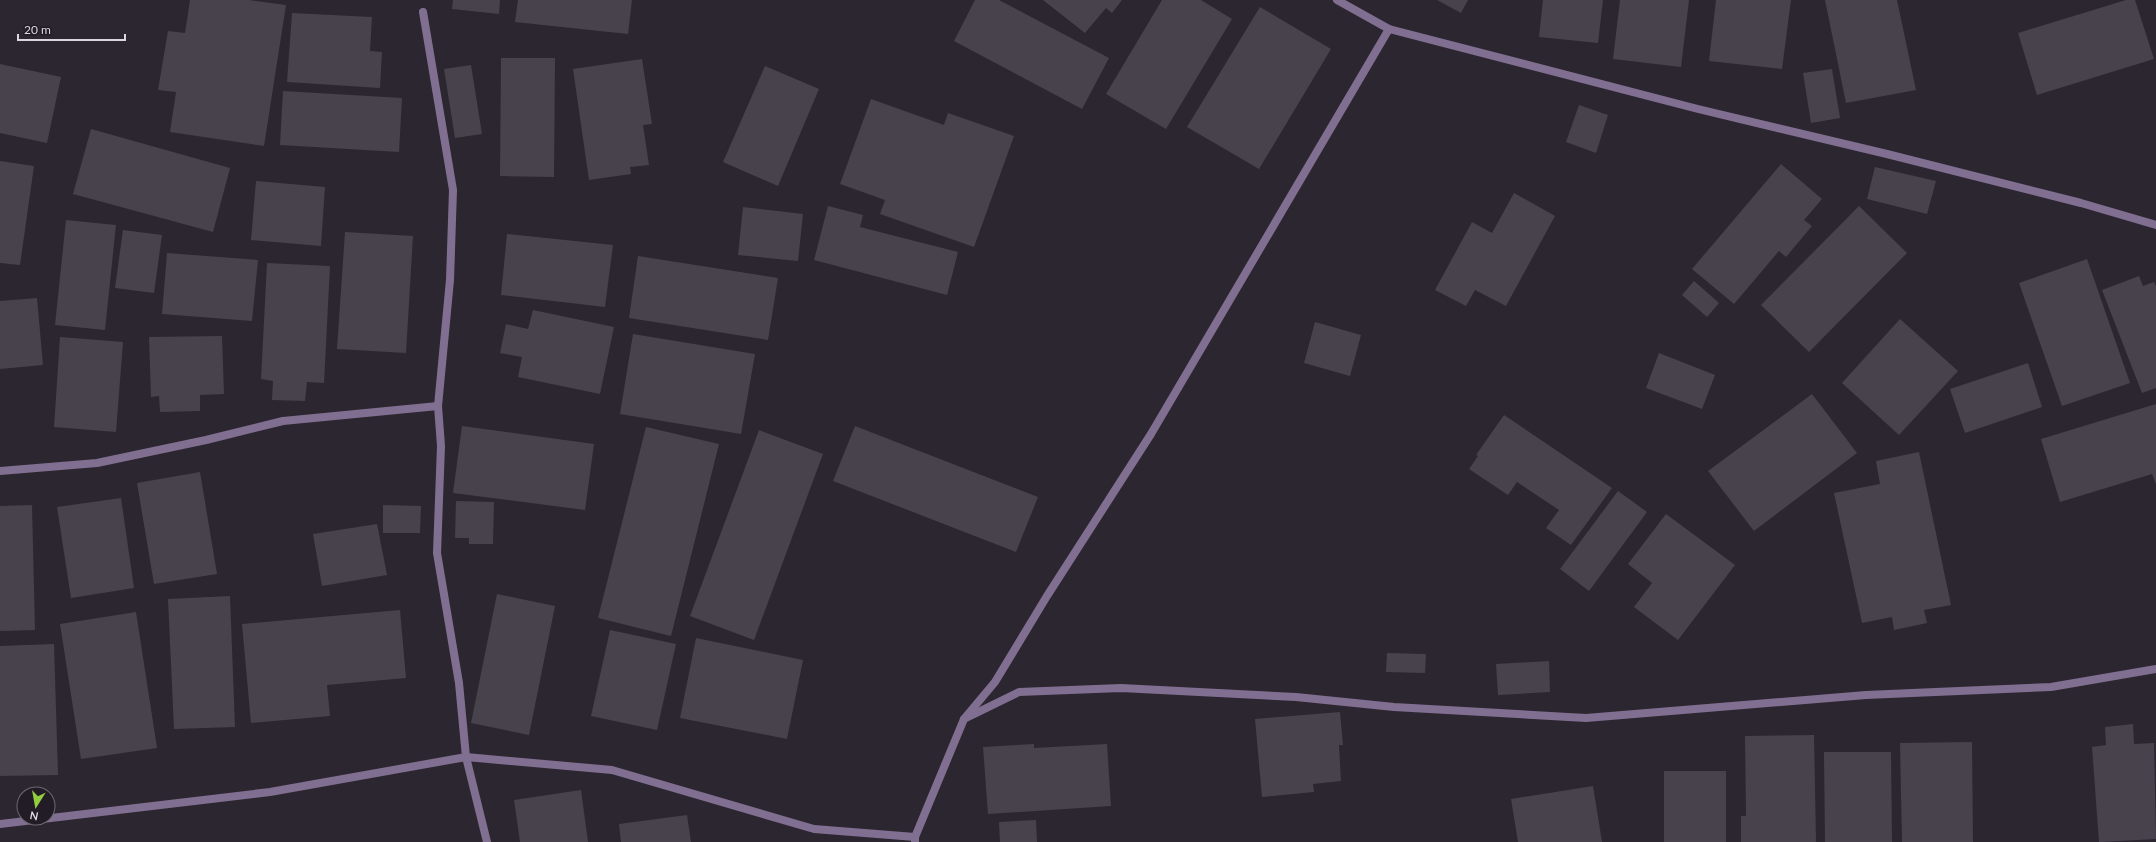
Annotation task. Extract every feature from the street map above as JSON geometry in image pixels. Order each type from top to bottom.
[{"type":"street","points":[[1337,0],[1389,29],[1698,109],[1887,154],[2081,203],[2156,225]]},
{"type":"street","points":[[423,12],[453,190],[450,280],[438,406],[441,446],[437,553],[459,683],[466,757],[487,842]]},
{"type":"street","points":[[0,824],[270,792],[466,757],[612,770],[814,828],[915,839],[964,719],[995,682],[1051,590],[1151,434],[1389,29]]},
{"type":"street","points":[[0,471],[97,462],[206,440],[283,421],[438,406]]},
{"type":"street","points":[[964,719],[1019,692],[1121,688],[1296,697],[1394,707],[1586,718],[1866,695],[2051,686],[2156,669]]},
{"type":"building","points":[[190,0],[249,0],[286,5],[264,146],[170,132],[176,92],[158,90],[168,31],[185,33]]},
{"type":"building","points":[[453,0],[500,0],[499,14],[452,9]]},
{"type":"building","points":[[518,0],[632,0],[628,34],[515,22]]},
{"type":"building","points":[[975,0],[999,0],[1109,58],[1082,109],[954,41]]},
{"type":"building","points":[[1043,0],[1122,0],[1112,13],[1106,8],[1085,33]]},
{"type":"building","points":[[1162,0],[1201,0],[1232,19],[1166,129],[1106,94]]},
{"type":"building","points":[[1437,0],[1468,0],[1461,13]]},
{"type":"building","points":[[1543,0],[1603,0],[1598,43],[1539,37]]},
{"type":"building","points":[[1620,0],[1689,0],[1681,67],[1613,59]]},
{"type":"building","points":[[1716,0],[1791,0],[1782,69],[1709,61]]},
{"type":"building","points":[[1825,0],[1897,0],[1916,90],[1846,103]]},
{"type":"building","points":[[2126,0],[2135,0],[2154,59],[2037,95],[2018,33]]},
{"type":"building","points":[[1260,7],[1331,49],[1259,169],[1187,127]]},
{"type":"building","points":[[292,13],[372,17],[370,51],[382,52],[380,88],[287,82]]},
{"type":"building","points":[[501,58],[555,58],[554,177],[500,176]]},
{"type":"building","points":[[642,59],[652,124],[643,125],[649,165],[630,167],[631,174],[589,180],[573,69]]},
{"type":"building","points":[[0,64],[61,77],[47,143],[0,133]]},
{"type":"building","points":[[471,65],[482,134],[455,138],[444,69]]},
{"type":"building","points":[[765,66],[819,89],[778,186],[723,162]]},
{"type":"building","points":[[1832,69],[1840,118],[1811,123],[1803,73]]},
{"type":"building","points":[[283,91],[402,98],[399,152],[280,145]]},
{"type":"building","points":[[871,99],[944,125],[948,113],[1014,136],[974,247],[880,214],[885,200],[840,184]]},
{"type":"building","points":[[1579,105],[1608,115],[1596,153],[1566,142]]},
{"type":"building","points":[[91,129],[230,168],[213,232],[73,194]]},
{"type":"building","points":[[0,161],[34,166],[20,265],[0,263]]},
{"type":"building","points":[[1781,164],[1822,199],[1804,220],[1812,226],[1786,257],[1779,251],[1734,304],[1692,269]]},
{"type":"building","points":[[1875,167],[1936,181],[1927,214],[1867,199]]},
{"type":"building","points":[[256,181],[325,187],[321,246],[251,240]]},
{"type":"building","points":[[1514,193],[1555,216],[1506,306],[1475,290],[1466,306],[1435,290],[1472,222],[1492,233]]},
{"type":"building","points":[[828,206],[863,215],[860,227],[958,252],[947,295],[814,260]]},
{"type":"building","points":[[1859,206],[1907,253],[1809,352],[1761,305]]},
{"type":"building","points":[[743,207],[803,214],[798,261],[738,255]]},
{"type":"building","points":[[66,220],[116,225],[105,330],[55,325]]},
{"type":"building","points":[[123,230],[162,235],[154,293],[115,288]]},
{"type":"building","points":[[345,232],[413,236],[406,353],[337,349]]},
{"type":"building","points":[[507,234],[613,245],[605,307],[501,295]]},
{"type":"building","points":[[167,253],[258,260],[252,321],[162,314]]},
{"type":"building","points":[[638,256],[778,278],[768,340],[629,318]]},
{"type":"building","points":[[2087,259],[2130,383],[2062,406],[2019,283]]},
{"type":"building","points":[[267,263],[330,266],[324,383],[307,382],[305,401],[272,400],[273,381],[261,379]]},
{"type":"building","points":[[2139,276],[2143,286],[2154,282],[2156,286],[2156,388],[2142,393],[2102,290]]},
{"type":"building","points":[[1694,281],[1719,303],[1707,317],[1682,295]]},
{"type":"building","points":[[37,298],[43,365],[0,369],[0,301]]},
{"type":"building","points":[[533,310],[614,327],[600,394],[518,377],[522,357],[500,353],[506,324],[528,329]]},
{"type":"building","points":[[1900,319],[1958,371],[1899,435],[1842,383]]},
{"type":"building","points":[[1315,322],[1361,335],[1350,376],[1304,363]]},
{"type":"building","points":[[633,334],[755,354],[741,434],[620,414]]},
{"type":"building","points":[[222,336],[224,394],[200,395],[200,411],[160,412],[159,396],[151,397],[149,337]]},
{"type":"building","points":[[60,337],[123,342],[116,432],[54,427]]},
{"type":"building","points":[[1659,353],[1715,375],[1702,409],[1646,388]]},
{"type":"building","points":[[2028,363],[2042,407],[1965,433],[1950,389]]},
{"type":"building","points":[[1812,394],[1857,453],[1754,531],[1708,471]]},
{"type":"building","points":[[2156,404],[2156,484],[2152,474],[2060,502],[2041,439]]},
{"type":"building","points":[[1504,415],[1612,488],[1571,545],[1546,528],[1559,510],[1517,482],[1508,495],[1469,469],[1478,456],[1476,455]]},
{"type":"building","points":[[462,426],[594,444],[585,510],[453,493]]},
{"type":"building","points":[[855,426],[1038,497],[1016,552],[833,481]]},
{"type":"building","points":[[646,427],[719,444],[671,636],[598,618]]},
{"type":"building","points":[[759,430],[823,454],[754,640],[690,616]]},
{"type":"building","points":[[1919,452],[1951,605],[1924,610],[1927,623],[1894,630],[1892,617],[1862,623],[1834,493],[1880,484],[1876,461]]},
{"type":"building","points":[[200,472],[217,574],[154,584],[137,483]]},
{"type":"building","points":[[1618,491],[1647,512],[1589,591],[1560,569]]},
{"type":"building","points":[[121,498],[134,588],[71,598],[57,507]]},
{"type":"building","points":[[456,501],[494,502],[493,544],[469,544],[469,538],[455,538]]},
{"type":"building","points":[[32,505],[35,630],[0,631],[0,506]]},
{"type":"building","points":[[383,505],[421,506],[420,533],[383,533]]},
{"type":"building","points":[[1666,514],[1735,565],[1678,640],[1634,607],[1652,583],[1628,564]]},
{"type":"building","points":[[377,524],[387,575],[322,586],[313,534]]},
{"type":"building","points":[[497,594],[555,606],[529,735],[471,723]]},
{"type":"building","points":[[230,596],[235,727],[174,729],[168,599]]},
{"type":"building","points":[[400,610],[406,678],[327,685],[330,716],[251,723],[242,624]]},
{"type":"building","points":[[136,612],[157,748],[81,759],[60,624]]},
{"type":"building","points":[[610,630],[676,644],[657,730],[591,716]]},
{"type":"building","points":[[696,638],[803,660],[787,739],[680,718]]},
{"type":"building","points":[[54,644],[58,775],[0,776],[0,646]]},
{"type":"building","points":[[1387,653],[1426,654],[1425,673],[1386,672]]},
{"type":"building","points":[[1549,661],[1550,692],[1498,695],[1496,664]]},
{"type":"building","points":[[1340,712],[1343,745],[1339,745],[1341,781],[1313,784],[1314,792],[1262,797],[1255,719]]},
{"type":"building","points":[[2133,724],[2134,744],[2154,743],[2156,839],[2099,842],[2092,747],[2106,745],[2105,727]]},
{"type":"building","points":[[1814,735],[1816,842],[1741,842],[1741,816],[1746,816],[1745,736]]},
{"type":"building","points":[[1972,742],[1973,842],[1902,842],[1900,743]]},
{"type":"building","points":[[1034,744],[1034,748],[1107,744],[1111,806],[988,814],[983,747]]},
{"type":"building","points":[[1824,752],[1891,752],[1892,842],[1825,842]]},
{"type":"building","points":[[1664,771],[1726,771],[1726,842],[1664,842]]},
{"type":"building","points":[[1593,786],[1602,842],[1518,842],[1511,799]]},
{"type":"building","points":[[581,790],[588,842],[520,842],[514,800]]},
{"type":"building","points":[[687,815],[691,842],[621,842],[619,824]]},
{"type":"building","points":[[1036,820],[1037,842],[1000,842],[999,822]]}]
